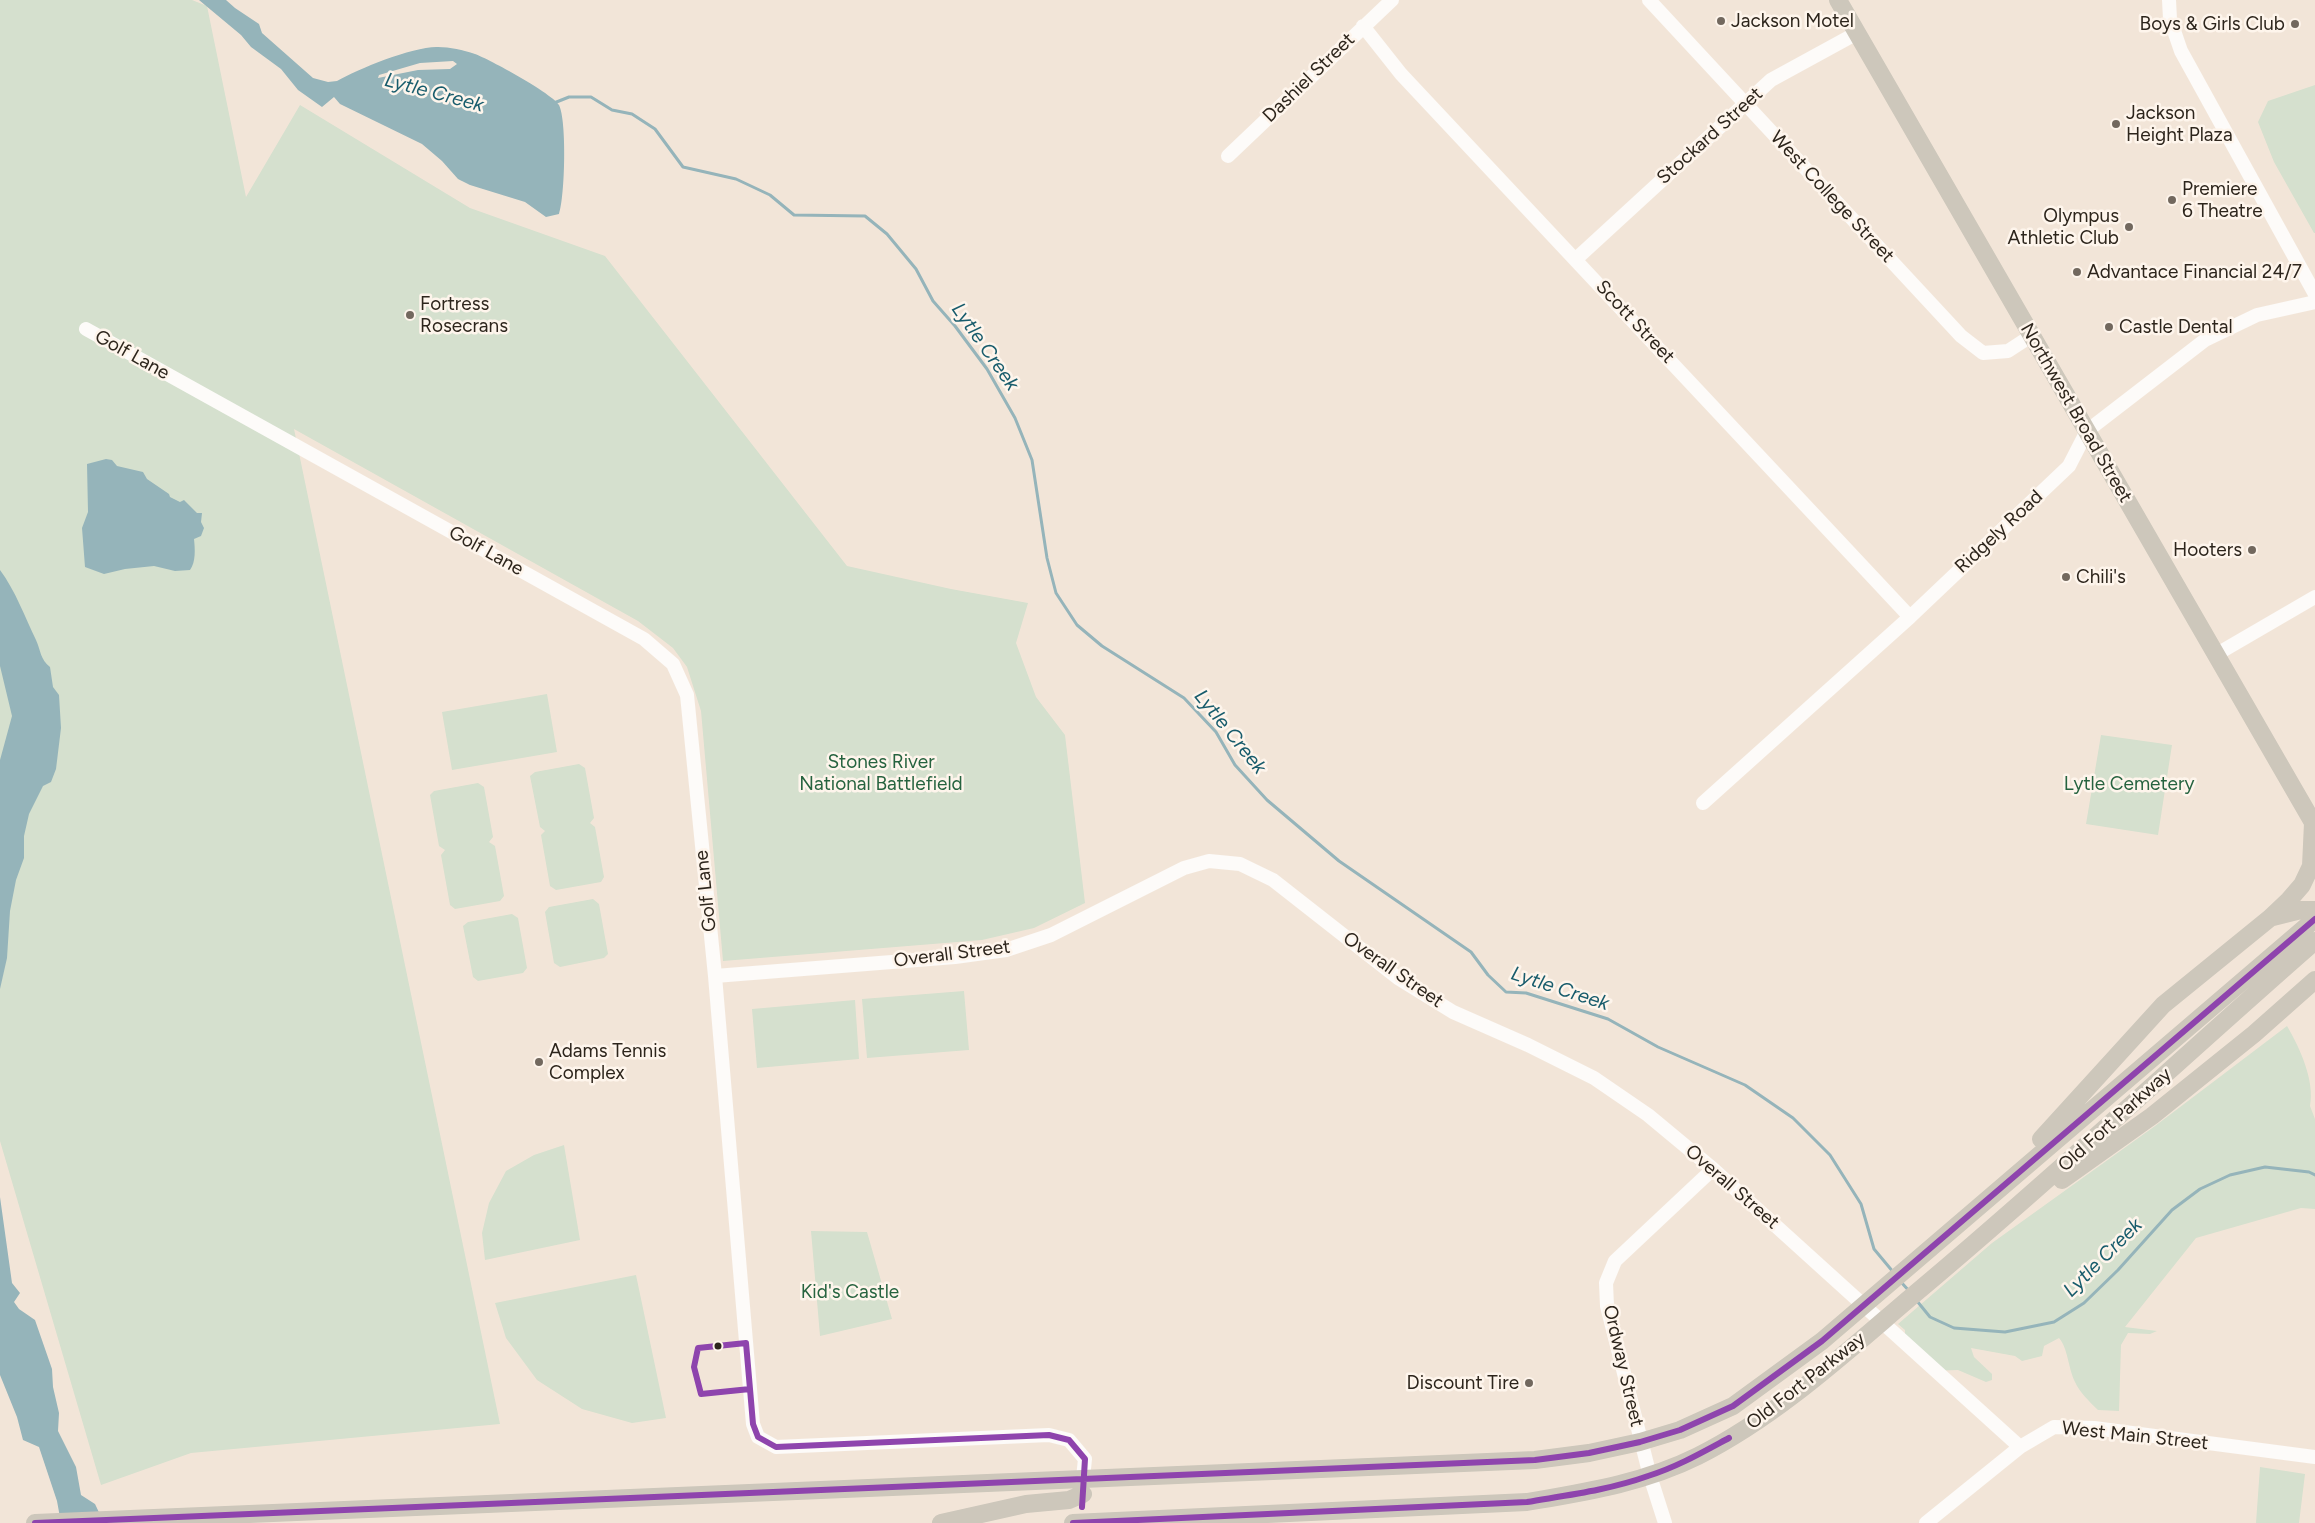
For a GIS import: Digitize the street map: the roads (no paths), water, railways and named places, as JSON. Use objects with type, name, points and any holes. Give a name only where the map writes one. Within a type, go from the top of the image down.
[{"type":"main road","name":"Northwest Broad Street","points":[[1838,0],[2314,824]]},
{"type":"main road","points":[[1971,1212],[2081,1097],[2163,1005],[2270,918],[2289,900],[2307,876],[2313,853],[2314,824]]},
{"type":"main road","points":[[2270,918],[2301,910],[2315,910]]},
{"type":"main road","name":"Old Fort Parkway","points":[[35,1523],[1083,1486],[1535,1460],[1589,1453],[1640,1442],[1680,1430],[1734,1406],[1822,1341],[2315,919]]},
{"type":"main road","name":"Old Fort Parkway","points":[[1073,1523],[1527,1502],[1600,1490],[1650,1476],[1697,1456],[1752,1425],[1831,1364],[1992,1230],[2315,941]]},
{"type":"main road","points":[[1992,1230],[2152,1116],[2254,1034],[2315,980]]},
{"type":"main road","points":[[1081,1523],[1083,1486]]},
{"type":"main road","points":[[941,1523],[1026,1504],[1069,1500],[1083,1486]]},
{"type":"street","name":"Dashiel Street","points":[[1228,156],[1392,0]]},
{"type":"street","name":"West College Street","points":[[1649,0],[1961,336],[1984,353],[2008,351],[2031,336]]},
{"type":"street","points":[[2170,0],[2170,19],[2181,51],[2315,294]]},
{"type":"street","name":"Scott Street","points":[[1363,26],[1401,74],[1910,617]]},
{"type":"street","name":"Stockard Street","points":[[1576,259],[1771,80],[1857,33]]},
{"type":"street","name":"Ridgely Road","points":[[1703,803],[1910,617],[2069,466],[2087,431],[2205,340],[2257,315],[2315,302]]},
{"type":"street","name":"Golf Lane","points":[[86,329],[644,639],[673,664],[687,695],[715,976],[753,1424],[758,1437],[776,1447],[1049,1435],[1069,1440],[1085,1459],[1083,1486]]},
{"type":"street","points":[[2217,654],[2315,597]]},
{"type":"street","name":"Overall Street","points":[[715,976],[955,957],[1006,950],[1051,934],[1184,868],[1209,861],[1240,864],[1273,880],[1398,978],[1430,998],[1453,1012],[1528,1045],[1594,1078],[1648,1116],[1713,1169],[2020,1447]]},
{"type":"street","name":"Ordway Street","points":[[1665,1523],[1640,1442],[1607,1306],[1606,1283],[1615,1261],[1713,1169]]},
{"type":"street","name":"West Main Street","points":[[1926,1523],[2020,1447],[2054,1427],[2094,1428],[2315,1457]]},
{"type":"water","points":[[199,0],[226,0],[259,24],[262,33],[313,78],[328,82],[337,81],[358,70],[401,54],[438,47],[466,51],[506,69],[545,93],[559,105],[562,114],[564,159],[563,192],[559,214],[546,217],[525,202],[470,185],[458,179],[442,161],[422,144],[340,104],[334,97],[322,107],[298,90],[281,69],[251,47],[241,35]],"holes":[[[453,61],[457,64],[450,69],[418,70],[378,78],[379,75],[420,63]]]},
{"type":"water","points":[[106,459],[112,460],[117,466],[143,472],[147,479],[169,494],[170,497],[180,502],[184,500],[197,513],[202,513],[201,522],[204,528],[201,536],[194,539],[194,559],[190,570],[175,571],[154,566],[125,569],[104,574],[85,567],[82,528],[88,512],[87,464]]},
{"type":"water","points":[[0,570],[20,604],[42,658],[50,667],[53,687],[59,695],[61,728],[56,769],[51,782],[43,786],[29,814],[24,836],[24,858],[16,880],[10,911],[7,958],[0,989],[0,760],[12,716],[0,666]]},
{"type":"water","points":[[0,1197],[12,1283],[20,1293],[14,1302],[19,1309],[35,1320],[52,1369],[53,1387],[59,1413],[58,1431],[76,1467],[81,1495],[95,1504],[104,1523],[61,1523],[57,1501],[39,1447],[23,1440],[17,1417],[0,1375]]},
{"type":"waterway","name":"Lytle Creek","points":[[554,103],[569,97],[591,97],[612,110],[632,114],[655,129],[683,167],[736,179],[770,195],[794,215],[865,216],[887,234],[916,269],[933,301],[955,326],[987,369],[1015,418],[1032,460],[1047,558],[1056,593],[1077,625],[1102,646],[1184,698],[1216,732],[1235,765],[1267,800],[1339,861],[1471,952],[1488,975],[1506,992],[1526,993],[1608,1019],[1658,1047],[1745,1085],[1793,1118],[1830,1155],[1861,1204],[1874,1249],[1894,1273]]},
{"type":"waterway","name":"Lytle Creek","points":[[1917,1301],[1930,1317],[1954,1328],[2005,1332],[2054,1322],[2084,1303],[2118,1270],[2172,1210],[2200,1189],[2230,1175],[2265,1167],[2309,1172],[2315,1175]]},
{"type":"waterway","name":"Lytle Creek","points":[[1901,1282],[1910,1292]]},
{"type":"place","name":"Jackson Motel","points":[[1721,21]]},
{"type":"place","name":"Boys & Girls Club","points":[[2295,24]]},
{"type":"place","name":"Jackson Height Plaza","points":[[2116,124]]},
{"type":"place","name":"Premiere 6 Theatre","points":[[2172,200]]},
{"type":"place","name":"Olympus Athletic Club","points":[[2129,227]]},
{"type":"place","name":"Advantace Financial 24/7","points":[[2077,272]]},
{"type":"place","name":"Fortress Rosecrans","points":[[410,315]]},
{"type":"place","name":"Castle Dental","points":[[2109,327]]},
{"type":"place","name":"Hooters","points":[[2252,550]]},
{"type":"place","name":"Chili's","points":[[2066,577]]},
{"type":"place","name":"Adams Tennis Complex","points":[[539,1062]]},
{"type":"place","name":"Discount Tire","points":[[1529,1383]]},
{"type":"park label","name":"Stones River National Battlefield","points":[[881,773]]},
{"type":"park label","name":"Lytle Cemetery","points":[[2129,784]]},
{"type":"park label","name":"Kid's Castle","points":[[850,1292]]}]
